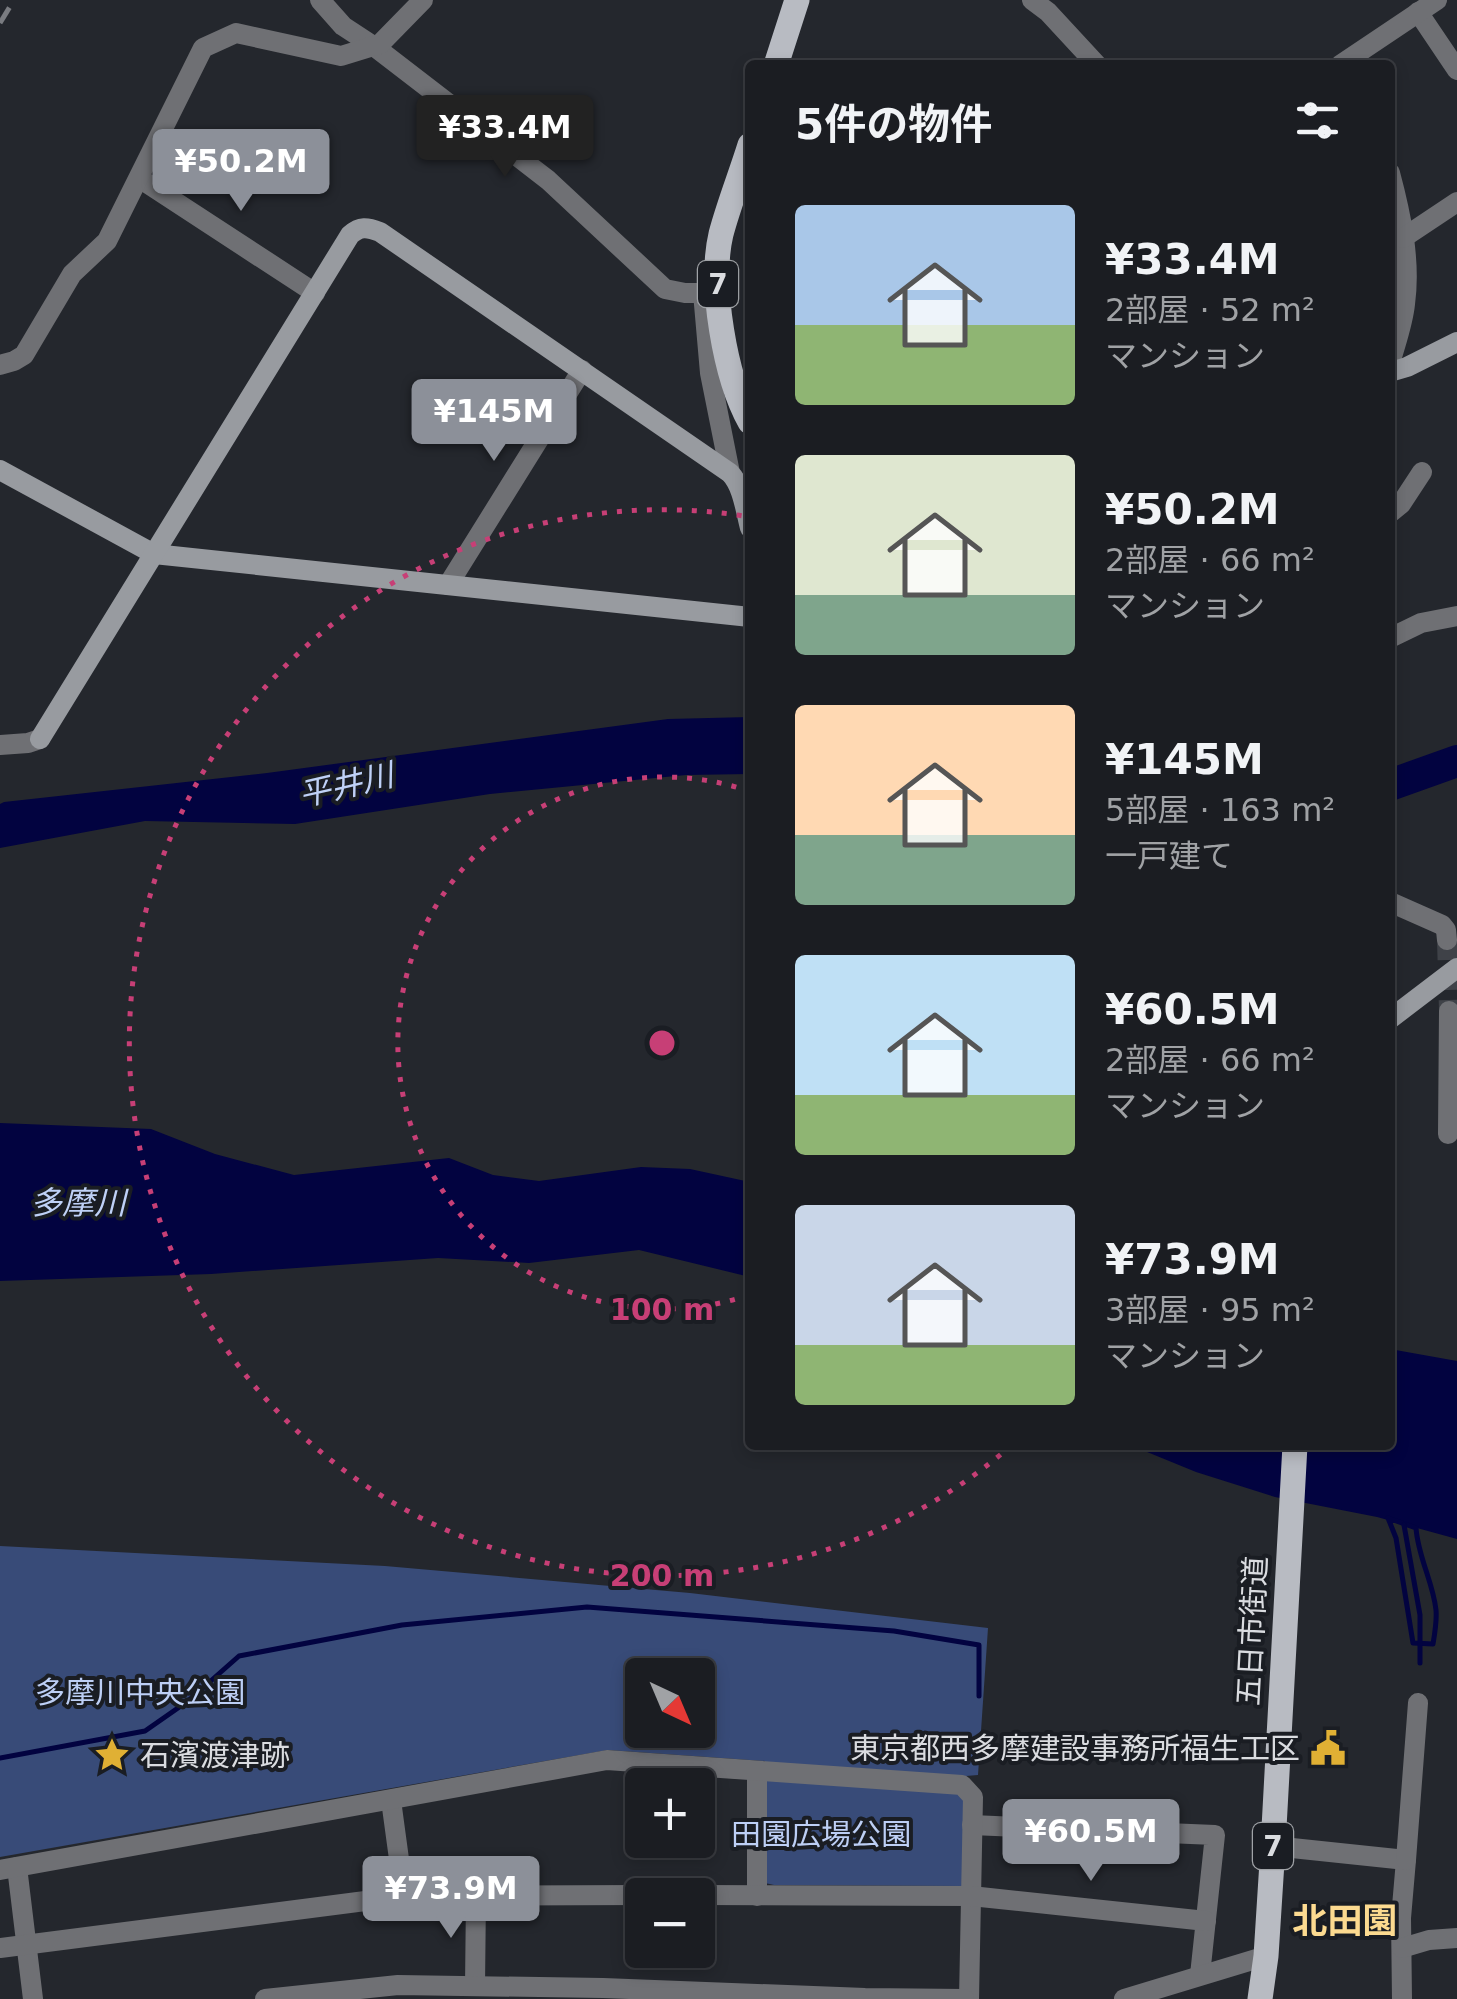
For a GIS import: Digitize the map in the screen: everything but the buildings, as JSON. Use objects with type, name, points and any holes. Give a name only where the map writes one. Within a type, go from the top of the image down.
[{"type":"main road","points":[[778,60],[797,0]]},
{"type":"main road","name":"7","points":[[745,160],[721,234],[710,293],[745,412]]},
{"type":"main road","name":"五日市街道","points":[[1260,1999],[1273,1846],[1295,1450]]},
{"type":"street","points":[[320,0],[343,26],[375,46],[548,180],[665,288],[710,293],[710,373],[730,473]]},
{"type":"street","points":[[0,366],[24,355],[72,274],[106,241],[203,48],[236,33],[340,56],[384,41],[424,0]]},
{"type":"street","points":[[1032,0],[1092,60]]},
{"type":"street","points":[[1351,60],[1436,0]]},
{"type":"street","points":[[1418,12],[1457,70]]},
{"type":"street","points":[[139,178],[315,293]]},
{"type":"street","points":[[1395,194],[1403,238],[1406,302],[1395,345]]},
{"type":"street","points":[[1403,238],[1457,202]]},
{"type":"street","points":[[0,745],[40,738],[357,228],[380,232],[730,473],[736,479],[745,509]]},
{"type":"street","points":[[1395,371],[1457,342]]},
{"type":"street","points":[[448,586],[582,370]]},
{"type":"street","points":[[1395,509],[1422,472]]},
{"type":"street","points":[[1,473],[154,554],[745,617]]},
{"type":"street","points":[[1395,636],[1421,623],[1457,616]]},
{"type":"street","points":[[1395,905],[1444,932]]},
{"type":"street","points":[[1395,1015],[1457,968]]},
{"type":"street","points":[[1448,1134],[1453,1091],[1449,1011]]},
{"type":"street","points":[[1402,1999],[1401,1918],[1418,1703]]},
{"type":"street","points":[[20,1999],[7,1869],[607,1760],[962,1785],[973,1797],[966,1999],[475,1986],[398,1986],[265,1999]]},
{"type":"street","points":[[757,1771],[757,1896]]},
{"type":"street","points":[[391,1800],[404,1896]]},
{"type":"street","points":[[972,1824],[1215,1835],[1200,1975]]},
{"type":"street","points":[[1273,1846],[1406,1860]]},
{"type":"street","points":[[13,1946],[404,1896],[625,1895]]},
{"type":"street","points":[[715,1895],[971,1896],[1206,1922]]},
{"type":"street","points":[[475,1986],[476,1896]]},
{"type":"street","points":[[1402,1948],[1429,1940],[1457,1938]]},
{"type":"street","points":[[13,1946],[33,1999]]},
{"type":"street","points":[[1124,1999],[1266,1956]]},
{"type":"green space","name":"多摩川中央公園","points":[[0,1546],[385,1566],[690,1593],[988,1628],[978,1775],[966,1776],[962,1886],[765,1883],[765,1761],[608,1750],[0,1857]]},
{"type":"water","points":[[745,717],[745,774],[686,775],[490,794],[295,824],[145,821],[0,848],[0,804],[4,802],[267,773],[668,719]]},
{"type":"water","name":"多摩川","points":[[0,1123],[151,1129],[215,1154],[294,1175],[449,1158],[493,1175],[539,1181],[641,1167],[690,1169],[745,1181],[745,1276],[639,1250],[529,1263],[438,1258],[211,1274],[0,1281]]},
{"type":"water","points":[[1395,1350],[1457,1361],[1457,1539],[1377,1517],[1275,1497],[1142,1450],[1395,1450]]},
{"type":"waterway","name":"平井川","points":[[1395,783],[1457,761]]},
{"type":"waterway","points":[[1388,1518],[1416,1528],[1436,1610],[1433,1644],[1413,1643],[1396,1538],[1388,1518]]},
{"type":"waterway","points":[[1404,1525],[1420,1615],[1420,1663]]},
{"type":"waterway","points":[[0,1758],[145,1731],[188,1701],[239,1656],[402,1625],[587,1607],[894,1631],[979,1645],[979,1696]]},
{"type":"tunnel","points":[[1447,940],[1449,1011]]},
{"type":"railway","points":[[0,23],[14,0]]},
{"type":"place","name":"東京都西多摩建設事務所福生工区","points":[[1328,1748]]},
{"type":"place","name":"石濱渡津跡","points":[[112,1755]]},
{"type":"district","name":"北田園","points":[[1345,1921]]},
{"type":"park label","name":"田園広場公園","points":[[821,1834]]}]
